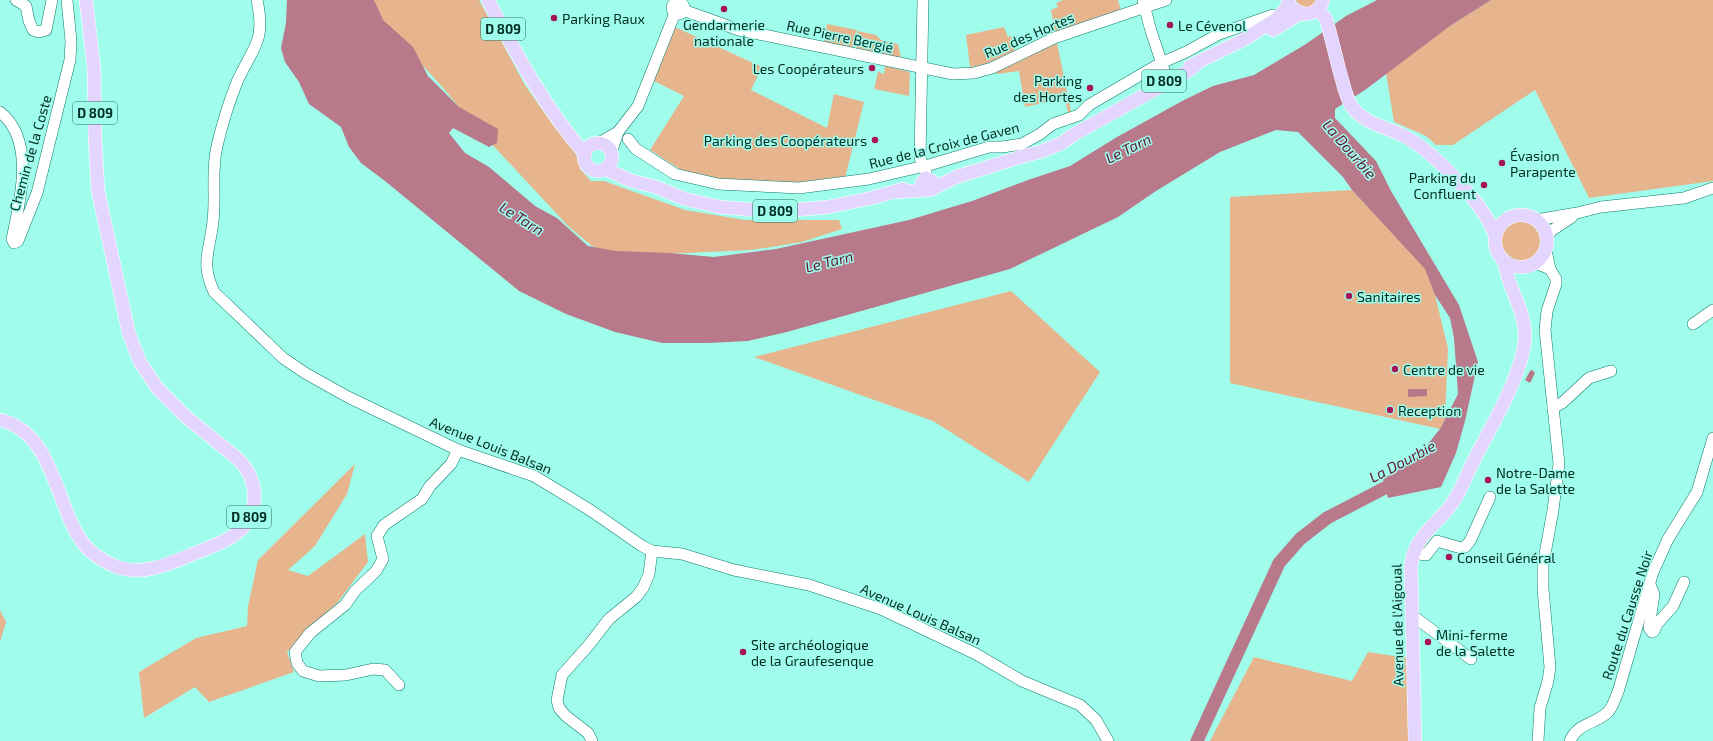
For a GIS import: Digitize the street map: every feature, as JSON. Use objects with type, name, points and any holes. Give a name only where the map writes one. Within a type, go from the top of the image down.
[{"type":"main road","name":"D 809","points":[[0,420],[13,424],[37,445],[49,466],[82,542],[90,551],[117,567],[145,570],[167,564],[225,541],[236,534],[245,525],[251,515],[254,505],[254,485],[246,467],[170,402],[158,389],[140,362],[133,348],[124,318],[105,225],[96,170],[94,69],[86,0]]},
{"type":"main road","name":"D 809","points":[[488,0],[518,57],[549,105],[580,137],[592,147]]},
{"type":"main road","name":"D 809","points":[[605,169],[632,181],[656,187],[685,198],[720,207],[768,211],[828,207],[895,192],[927,183],[956,178],[1056,146],[1188,71],[1197,64],[1243,40],[1280,15],[1285,10],[1289,1]]},
{"type":"main road","points":[[1289,1],[1292,8],[1301,13],[1310,14],[1323,9],[1346,94],[1353,108],[1368,120],[1402,134],[1419,144],[1438,161],[1478,205],[1490,223],[1495,236],[1495,245],[1498,253],[1504,260],[1514,266],[1521,267],[1535,263],[1541,257],[1546,244],[1544,228],[1528,215],[1521,214],[1508,218],[1502,222],[1495,236]]},
{"type":"main road","name":"D 809","points":[[1243,40],[1271,31],[1301,13]]},
{"type":"main road","name":"D 809","points":[[1132,102],[1186,67],[1197,64]]},
{"type":"main road","name":"D 809","points":[[1027,155],[1043,139],[1073,135]]},
{"type":"main road","points":[[606,146],[611,155],[610,164],[605,169],[596,171],[592,170],[586,163],[592,147],[606,146]]},
{"type":"main road","name":"D 809","points":[[611,155],[620,166],[656,187]]},
{"type":"main road","points":[[1478,205],[1493,214],[1508,218]]},
{"type":"main road","name":"Avenue de l'Aigoual","points":[[1415,741],[1411,567],[1413,553],[1420,540],[1457,498],[1520,366],[1524,351],[1524,319],[1518,300],[1510,284],[1504,260]]},
{"type":"main road","name":"Avenue de l'Aigoual","points":[[1518,300],[1516,276],[1521,267]]},
{"type":"street","points":[[16,0],[26,6],[29,21],[33,30],[39,32],[46,30],[52,0]]},
{"type":"street","name":"Chemin de la Coste","points":[[0,112],[12,126],[21,153],[23,178],[12,240],[14,243],[18,241],[37,193],[70,60],[67,0]]},
{"type":"street","name":"Avenue Louis Balsan","points":[[257,0],[261,19],[260,34],[253,53],[237,82],[216,147],[213,182],[214,209],[206,267],[208,279],[214,292],[283,358],[305,373],[348,396],[458,450],[534,476],[590,510],[642,546],[652,551],[682,554],[734,570],[809,585],[881,609],[976,654],[1022,681],[1080,705],[1096,720],[1108,741]]},
{"type":"street","points":[[923,0],[920,158],[927,183]]},
{"type":"street","name":"Rue des Hortes","points":[[922,68],[953,74],[974,73],[1054,38],[1144,3],[1166,0]]},
{"type":"street","points":[[1144,3],[1167,79]]},
{"type":"street","points":[[611,155],[618,132],[638,106],[676,5]]},
{"type":"street","name":"Rue Pierre Bergié","points":[[676,5],[739,30],[922,68]]},
{"type":"street","name":"Rue de la Croix de Gaven","points":[[628,139],[636,149],[675,174],[718,184],[799,188],[857,182],[923,166],[989,147],[1002,148],[1043,139],[1052,124],[1079,115],[1089,105],[1161,63],[1186,52],[1219,34],[1273,15]]},
{"type":"street","points":[[592,147],[618,132]]},
{"type":"street","points":[[1536,220],[1601,207],[1684,198],[1713,188]]},
{"type":"street","points":[[1538,741],[1540,708],[1548,681],[1550,667],[1543,578],[1559,464],[1545,330],[1547,311],[1556,284],[1556,279],[1550,269],[1546,244],[1551,231],[1577,213]]},
{"type":"street","points":[[1535,263],[1550,269]]},
{"type":"street","points":[[1693,324],[1713,310]]},
{"type":"street","points":[[1553,408],[1562,403],[1589,378],[1611,371]]},
{"type":"street","name":"Route du Causse Noir","points":[[1570,741],[1575,732],[1582,726],[1608,712],[1612,705],[1620,684],[1655,566],[1668,539],[1697,492],[1713,438]]},
{"type":"street","points":[[399,685],[385,670],[373,668],[346,675],[319,676],[303,671],[297,663],[295,652],[310,633],[345,605],[355,591],[376,571],[383,559],[377,536],[384,525],[422,499],[430,486],[451,464],[458,450]]},
{"type":"street","points":[[1413,553],[1426,556],[1437,540],[1465,548],[1470,541],[1490,496]]},
{"type":"street","points":[[592,741],[588,733],[566,716],[560,708],[557,700],[562,675],[588,646],[609,619],[643,588],[649,574],[652,551]]},
{"type":"street","points":[[1649,584],[1654,594],[1649,628],[1652,632],[1673,606],[1684,582]]},
{"type":"street","points":[[1413,616],[1471,659]]},
{"type":"shaded area","points":[[369,0],[479,0],[525,85],[553,125],[576,154],[580,169],[591,181],[604,181],[685,210],[745,220],[839,220],[842,229],[802,242],[752,250],[623,256],[592,246],[568,226],[474,125],[444,89],[376,14]]},
{"type":"shaded area","points":[[1063,0],[1118,0],[1121,10],[1055,32],[1051,10],[1058,7],[1056,3]]},
{"type":"shaded area","points":[[1296,0],[1318,0],[1309,7],[1303,8]]},
{"type":"shaded area","points":[[1491,0],[1713,0],[1713,181],[1589,198],[1535,90],[1453,145],[1436,145],[1426,136],[1394,122],[1386,73],[1450,26]]},
{"type":"shaded area","points":[[827,24],[857,30],[854,47],[824,43]]},
{"type":"shaded area","points":[[675,27],[762,67],[751,90],[827,128],[834,94],[864,102],[845,178],[800,183],[721,179],[681,170],[650,150],[684,96],[654,81]]},
{"type":"shaded area","points":[[1004,27],[1008,37],[1011,36],[1015,51],[983,65],[970,67],[966,35]]},
{"type":"shaded area","points":[[858,31],[876,35],[881,40],[898,44],[901,58],[856,48]]},
{"type":"shaded area","points":[[1057,43],[1071,111],[1068,113],[1065,98],[1025,107],[1019,71],[997,74],[996,72]]},
{"type":"shaded area","points":[[885,66],[910,72],[909,96],[874,89],[878,72],[884,74]]},
{"type":"shaded area","points":[[1352,190],[1426,269],[1435,295],[1448,348],[1445,419],[1440,429],[1230,383],[1230,197]]},
{"type":"shaded area","points":[[1525,221],[1532,224],[1538,230],[1541,241],[1540,249],[1532,258],[1525,261],[1517,261],[1510,258],[1502,249],[1501,237],[1504,230],[1513,222]]},
{"type":"shaded area","points":[[1011,291],[1100,372],[1029,482],[933,421],[754,357]]},
{"type":"shaded area","points":[[355,464],[347,494],[315,546],[288,570],[308,576],[365,534],[368,562],[338,602],[287,652],[294,672],[209,702],[195,687],[144,718],[139,672],[196,638],[247,626],[248,606],[258,560]]},
{"type":"shaded area","points":[[0,610],[6,622],[0,642]]},
{"type":"shaded area","points":[[1368,652],[1408,658],[1408,741],[1210,741],[1254,657],[1352,681]]},
{"type":"water","name":"Le Tarn","points":[[287,0],[374,0],[383,20],[413,47],[428,76],[459,107],[498,129],[497,143],[489,147],[453,128],[449,133],[465,153],[489,167],[535,206],[557,218],[588,246],[616,251],[669,253],[714,257],[776,249],[909,220],[972,201],[1070,166],[1117,137],[1184,100],[1213,86],[1254,75],[1306,44],[1346,16],[1377,0],[1491,0],[1450,26],[1365,90],[1335,109],[1335,118],[1376,161],[1391,191],[1459,305],[1478,362],[1465,421],[1456,453],[1441,487],[1388,498],[1383,479],[1415,460],[1440,429],[1458,394],[1454,338],[1450,318],[1435,295],[1425,269],[1352,190],[1343,177],[1298,132],[1276,130],[1220,152],[1156,191],[1118,217],[1010,269],[787,332],[748,341],[662,343],[615,332],[566,314],[519,291],[361,163],[349,147],[341,127],[309,104],[299,82],[285,62],[281,48],[286,23]]},
{"type":"water","points":[[1532,370],[1535,373],[1530,383],[1525,380]]},
{"type":"water","points":[[1408,389],[1427,389],[1427,396],[1408,397]]},
{"type":"waterway","name":"La Dourbie","points":[[1197,741],[1279,563],[1300,539],[1327,518],[1400,480]]},
{"type":"place","name":"Gendarmerie nationale","points":[[724,9]]},
{"type":"place","name":"Parking Raux","points":[[554,18]]},
{"type":"place","name":"Le Cévenol","points":[[1170,25]]},
{"type":"place","name":"Les Coopérateurs","points":[[872,68]]},
{"type":"place","name":"Parking des Hortes","points":[[1090,88]]},
{"type":"place","name":"Parking des Coopérateurs","points":[[875,140]]},
{"type":"place","name":"Évasion Parapente","points":[[1502,163]]},
{"type":"place","name":"Parking du Confluent","points":[[1484,185]]},
{"type":"place","name":"Sanitaires","points":[[1349,296]]},
{"type":"place","name":"Centre de vie","points":[[1395,369]]},
{"type":"place","name":"Reception","points":[[1390,410]]},
{"type":"place","name":"Notre-Dame de la Salette","points":[[1488,480]]},
{"type":"place","name":"Conseil Général","points":[[1449,557]]},
{"type":"place","name":"Mini-ferme de la Salette","points":[[1428,642]]},
{"type":"place","name":"Site archéologique de la Graufesenque","points":[[743,652]]}]
